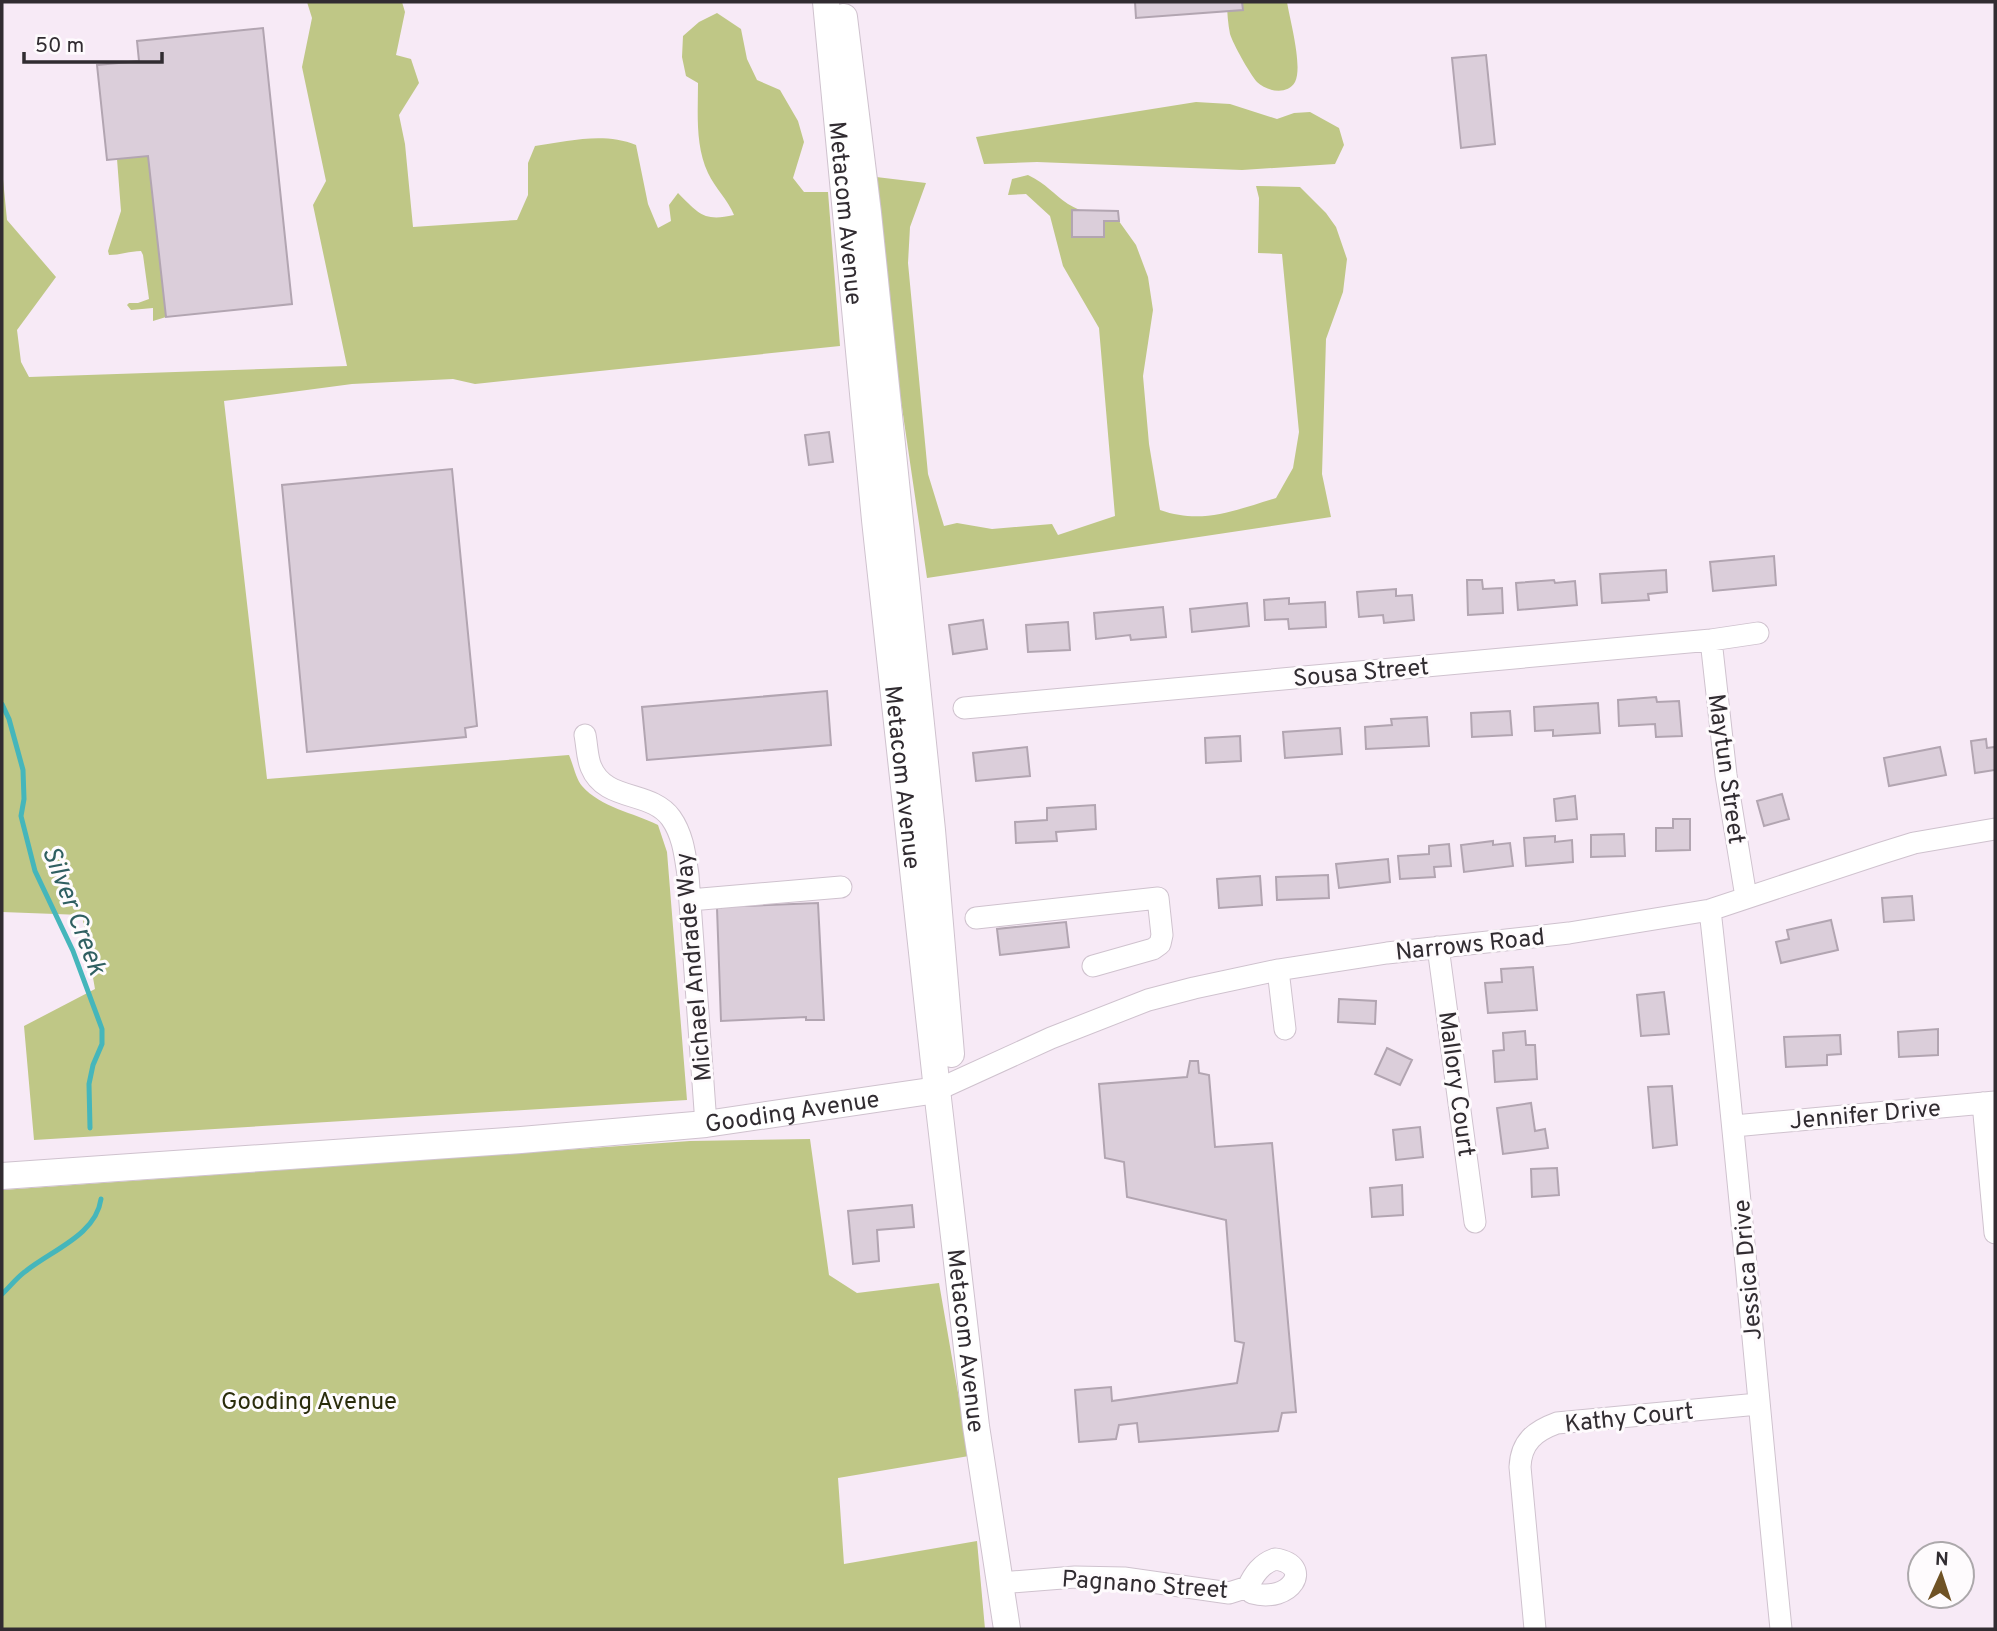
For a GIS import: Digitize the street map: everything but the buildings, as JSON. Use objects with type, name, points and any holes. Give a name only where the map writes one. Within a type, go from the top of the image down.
[{"type":"main road","name":"Metacom Avenue","points":[[826,2],[932,830],[945,1087],[994,1551],[1007,1629]]},
{"type":"main road","name":"Metacom Avenue","points":[[842,2],[868,213],[869,352]]},
{"type":"main road","name":"Gooding Avenue","points":[[2,1176],[706,1125],[945,1087]]},
{"type":"street","name":"Sousa Street","points":[[964,708],[1711,640],[1758,633]]},
{"type":"street","name":"Maytun Street","points":[[1711,640],[1726,775],[1746,897]]},
{"type":"street","name":"Michael Andrade Way","points":[[585,735],[590,766],[598,779],[608,788],[663,810],[670,817],[683,845],[690,900],[706,1125]]},
{"type":"street","name":"Narrows Road","points":[[945,1087],[1051,1038],[1148,1000],[1194,988],[1278,970],[1387,953],[1569,933],[1710,910],[1903,846],[1995,829]]},
{"type":"street","points":[[690,900],[841,887]]},
{"type":"street","points":[[976,918],[1158,898],[1162,935],[1160,944],[1153,949],[1093,967]]},
{"type":"street","name":"Jessica Drive","points":[[1710,910],[1734,1126],[1781,1629]]},
{"type":"street","name":"Mallory Court","points":[[1438,947],[1475,1222]]},
{"type":"street","points":[[1278,970],[1285,1029]]},
{"type":"street","points":[[1989,1103],[1995,1233]]},
{"type":"street","name":"Jennifer Drive","points":[[1734,1126],[1989,1103]]},
{"type":"street","name":"Kathy Court","points":[[1535,1629],[1520,1467],[1520,1456],[1530,1436],[1557,1423],[1758,1404]]},
{"type":"street","name":"Pagnano Street","points":[[1000,1583],[1052,1577],[1088,1577],[1140,1580],[1229,1593],[1248,1587]]},
{"type":"green space","points":[[307,2],[402,2],[405,12],[396,55],[411,59],[419,83],[399,115],[405,144],[413,227],[517,220],[528,195],[528,163],[535,146],[599,138],[636,145],[648,204],[658,228],[671,221],[669,205],[678,193],[703,215],[734,215],[704,162],[698,128],[698,83],[686,76],[682,57],[683,36],[699,22],[717,13],[741,29],[747,59],[757,80],[780,90],[798,121],[804,142],[793,178],[804,192],[828,192],[840,346],[475,384],[453,379],[352,384],[224,401],[267,779],[569,755],[580,783],[589,793],[658,825],[667,852],[687,1100],[34,1140],[24,1026],[95,989],[82,915],[2,912],[2,169],[7,220],[56,277],[17,330],[21,362],[29,377],[347,366],[313,205],[326,181],[302,67],[312,18]]},
{"type":"green space","points":[[1227,2],[1287,2],[1298,66],[1295,82],[1287,89],[1271,90],[1254,78],[1230,34]]},
{"type":"green space","points":[[1196,102],[1230,104],[1277,119],[1294,113],[1310,112],[1339,128],[1344,145],[1335,164],[1242,170],[1037,162],[984,164],[976,137]]},
{"type":"green space","points":[[148,156],[166,317],[153,321],[153,308],[131,310],[127,305],[149,299],[141,251],[109,255],[108,251],[121,211],[117,159]]},
{"type":"green space","points":[[1028,175],[1073,207],[1091,214],[1116,217],[1136,245],[1148,277],[1153,310],[1143,376],[1149,444],[1160,510],[1190,516],[1219,514],[1276,498],[1293,468],[1299,432],[1282,254],[1258,253],[1259,198],[1256,186],[1300,187],[1326,213],[1336,227],[1347,259],[1343,292],[1326,339],[1322,474],[1331,517],[927,578],[868,176],[926,183],[910,227],[908,263],[928,474],[944,526],[957,523],[992,529],[1052,524],[1058,535],[1115,516],[1099,328],[1063,266],[1050,216],[1026,194],[1008,195],[1012,179]]},
{"type":"green space","points":[[810,1139],[829,1275],[857,1293],[939,1283],[969,1456],[838,1478],[844,1564],[977,1541],[985,1629],[2,1629],[2,1190],[690,1141]]},
{"type":"waterway","name":"Silver Creek","points":[[2,704],[9,719],[23,770],[24,799],[21,816],[35,871],[73,951],[102,1029],[102,1044],[89,1084],[90,1128]]},
{"type":"waterway","name":"Silver Creek","points":[[2,1294],[23,1273],[82,1232],[97,1212],[101,1199]]}]
